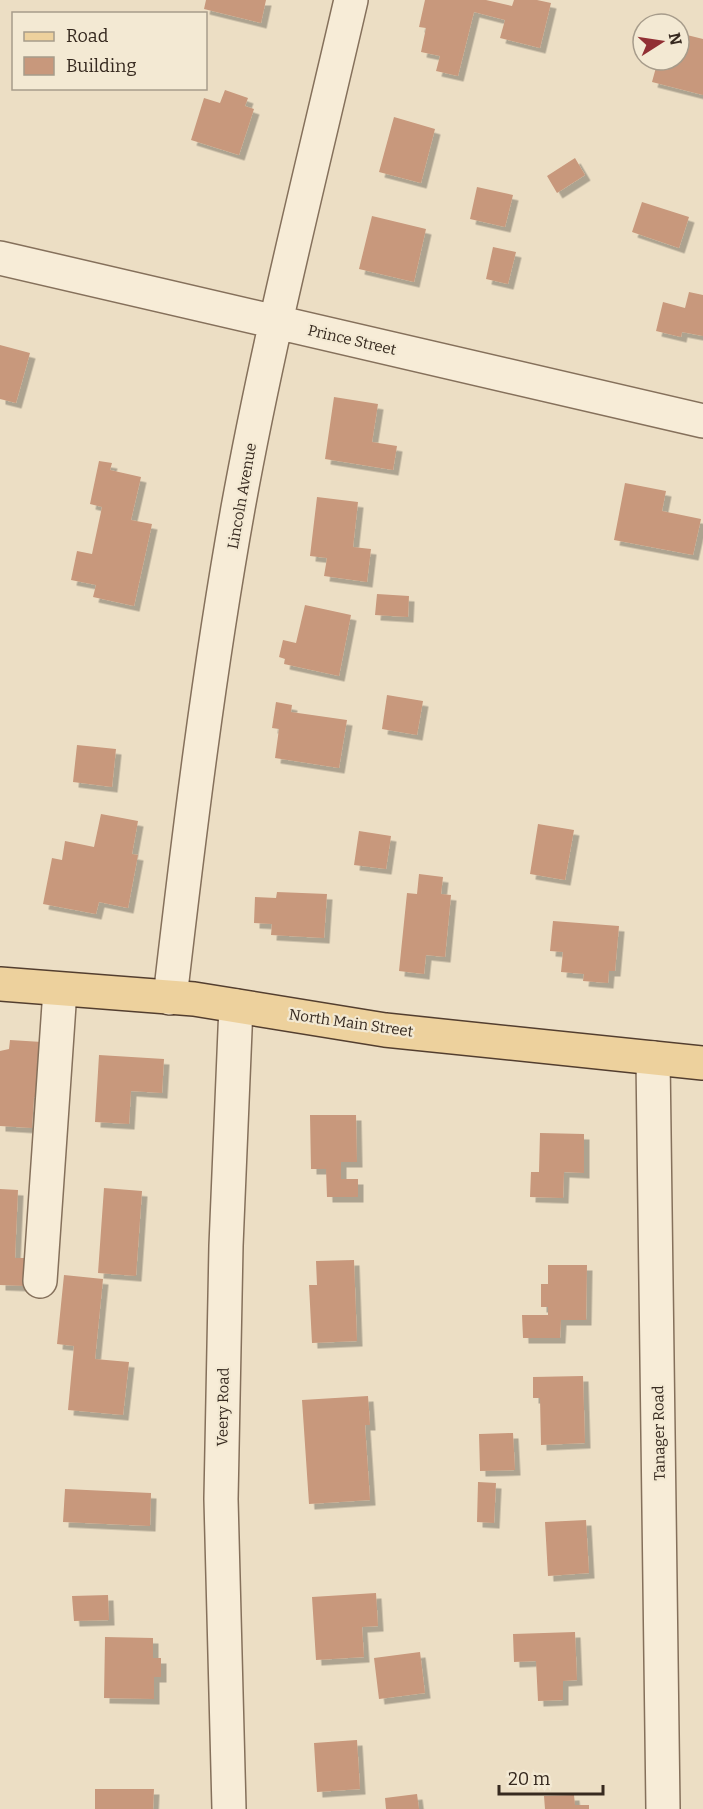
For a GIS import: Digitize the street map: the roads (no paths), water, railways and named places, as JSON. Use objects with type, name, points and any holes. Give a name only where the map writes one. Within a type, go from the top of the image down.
[{"type":"main road","name":"North Main Street","points":[[0,984],[170,998],[236,1006],[385,1030],[703,1064]]},
{"type":"street","name":"Lincoln Avenue","points":[[170,998],[189,834],[238,508],[277,323],[351,0]]},
{"type":"street","name":"Prince Street","points":[[0,258],[703,422]]},
{"type":"street","points":[[40,1281],[60,990]]},
{"type":"street","name":"Veery Road","points":[[229,1809],[221,1499],[226,1246],[236,1006]]},
{"type":"street","name":"Tanager Road","points":[[652,1058],[663,1809]]}]
